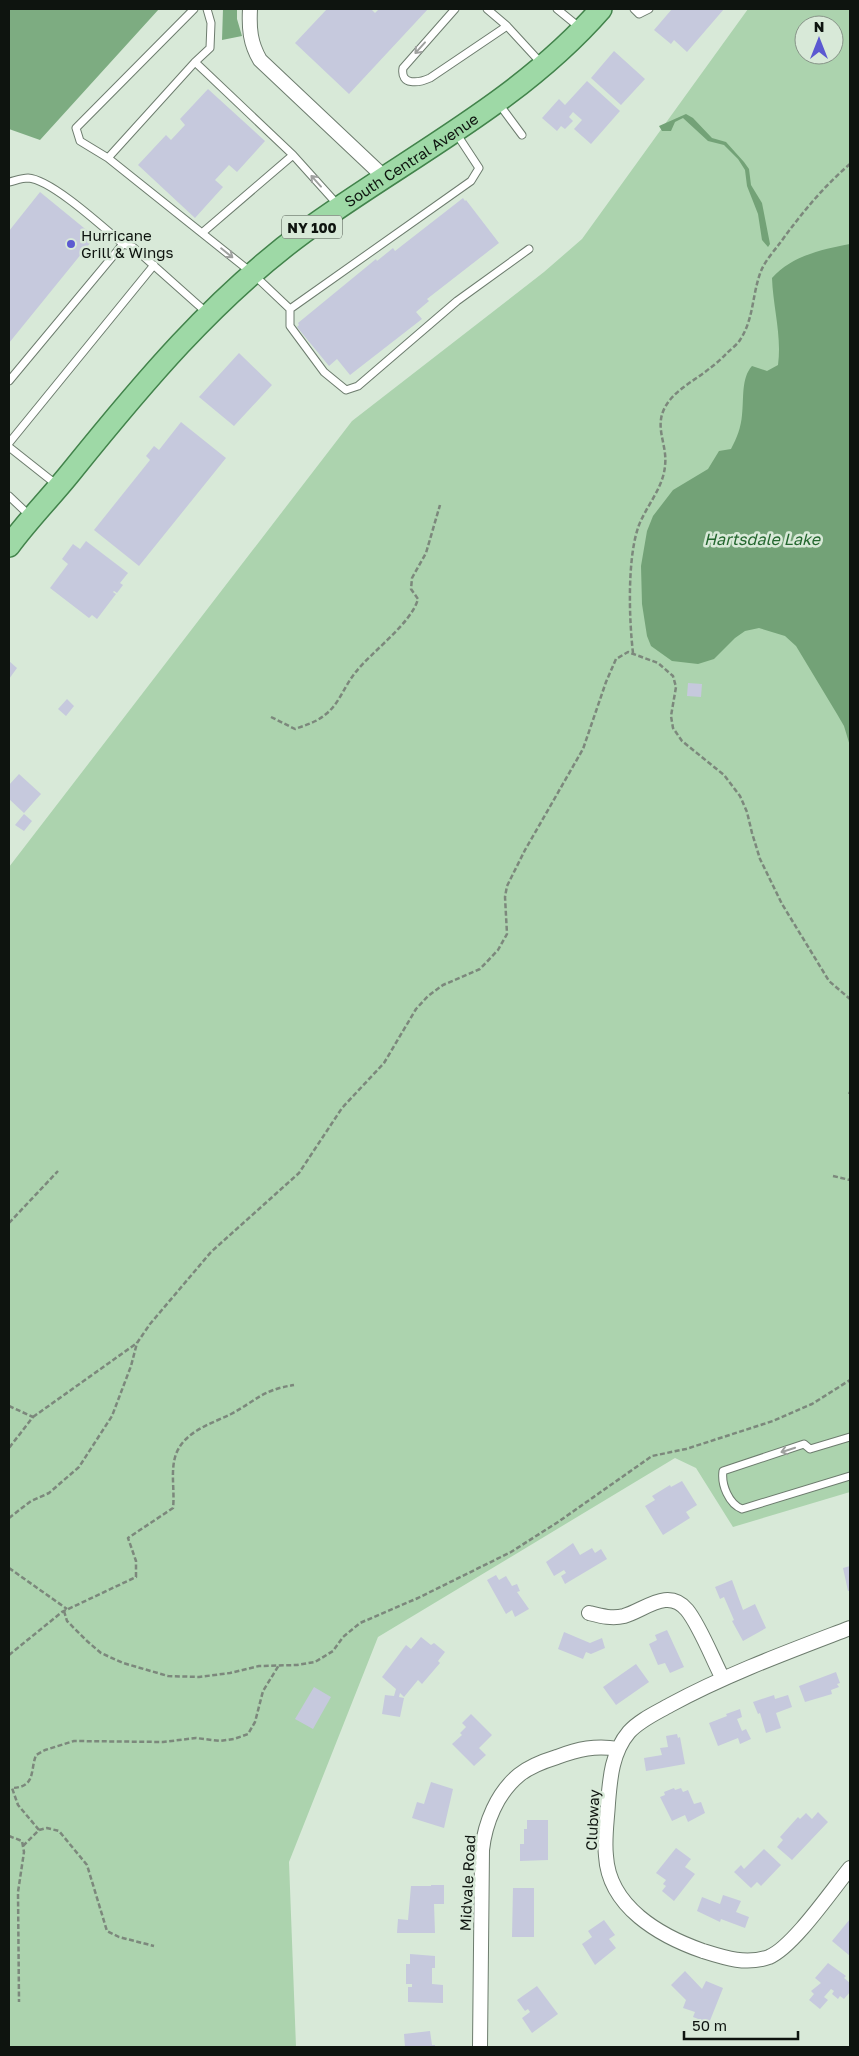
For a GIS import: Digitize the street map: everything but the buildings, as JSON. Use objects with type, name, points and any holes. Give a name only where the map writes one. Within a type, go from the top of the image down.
[{"type":"main road","name":"South Central Avenue","points":[[59,486],[149,377],[208,314],[252,274],[304,232],[339,207],[497,101],[543,65],[601,9]]},
{"type":"main road","name":"NY 100","points":[[9,546],[31,517],[59,486]]},
{"type":"street","points":[[250,9],[249,31],[252,47],[260,60],[384,177]]},
{"type":"street","points":[[589,1614],[606,1617],[624,1616],[660,1600],[674,1601],[681,1604],[691,1616],[723,1679]]},
{"type":"street","name":"Clubway","points":[[850,1628],[723,1679],[683,1698],[641,1722],[630,1731],[618,1749],[612,1768],[606,1843],[608,1870],[628,1905],[650,1926],[663,1934],[700,1950],[732,1960],[745,1961],[769,1956],[790,1942],[850,1868]]},
{"type":"street","name":"Midvale Road","points":[[480,2047],[482,1850],[485,1829],[490,1815],[510,1784],[530,1768],[584,1748],[596,1746],[618,1749]]},
{"type":"lane","points":[[194,9],[76,128],[80,141],[108,158],[202,233],[252,274],[290,309],[290,326],[324,372],[346,390],[358,386],[457,301],[529,249]]},
{"type":"lane","points":[[108,158],[210,48],[212,38],[211,23],[207,9]]},
{"type":"lane","points":[[487,9],[507,26],[543,65]]},
{"type":"lane","points":[[557,9],[581,29]]},
{"type":"lane","points":[[634,9],[639,14],[649,9]]},
{"type":"lane","points":[[454,10],[402,68],[404,78],[410,82],[420,82],[430,78],[507,26]]},
{"type":"lane","points":[[195,62],[293,155],[339,207]]},
{"type":"lane","points":[[497,101],[522,135]]},
{"type":"lane","points":[[290,309],[471,181],[479,168],[454,131]]},
{"type":"lane","points":[[202,233],[293,155]]},
{"type":"lane","points":[[9,182],[28,178],[42,182],[76,204],[122,244],[133,247],[208,314]]},
{"type":"lane","points":[[9,381],[122,244]]},
{"type":"lane","points":[[9,443],[154,265]]},
{"type":"lane","points":[[9,447],[59,486]]},
{"type":"lane","points":[[9,496],[31,517]]},
{"type":"lane","points":[[850,1437],[810,1449],[804,1444],[722,1471],[722,1481],[734,1506],[742,1509],[850,1476]]},
{"type":"path","points":[[633,653],[630,630],[632,572],[639,526],[659,488],[665,467],[665,445],[659,431],[660,420],[669,402],[689,382],[710,368],[740,341],[749,324],[761,270],[791,227],[834,178],[850,164]]},
{"type":"path","points":[[271,717],[295,729],[313,723],[327,714],[357,670],[381,647],[415,609],[418,599],[411,589],[412,578],[426,553],[440,506]]},
{"type":"path","points":[[9,1448],[33,1417],[137,1343],[156,1317],[211,1252],[299,1173],[342,1108],[384,1063],[416,1009],[428,996],[443,985],[480,969],[498,950],[507,934],[505,897],[507,886],[525,850],[584,749],[606,682],[616,659],[628,652],[658,663],[673,676],[676,687],[672,716],[673,728],[682,741],[724,775],[740,796],[747,812],[760,859],[782,904],[830,982],[850,998]]},
{"type":"path","points":[[9,1223],[58,1171]]},
{"type":"path","points":[[833,1176],[850,1180]]},
{"type":"path","points":[[9,1518],[31,1501],[50,1493],[62,1483],[87,1455],[112,1416],[131,1366],[137,1343]]},
{"type":"path","points":[[9,1568],[66,1610],[67,1620],[101,1653],[148,1672],[168,1676],[199,1677],[230,1673],[259,1666],[315,1662],[333,1651],[343,1637],[360,1623],[418,1598],[511,1552],[558,1522],[652,1456],[686,1449],[773,1421],[812,1404],[850,1380]]},
{"type":"path","points":[[9,1655],[66,1610],[136,1577],[136,1561],[128,1538],[173,1508],[173,1474],[176,1455],[183,1441],[198,1430],[232,1414],[267,1391],[294,1385]]},
{"type":"path","points":[[9,1406],[33,1417]]},
{"type":"path","points":[[39,1830],[18,1805],[12,1788],[25,1785],[31,1779],[36,1755],[45,1750],[74,1741],[164,1742],[196,1738],[220,1741],[234,1740],[248,1734],[255,1722],[263,1691],[279,1665]]},
{"type":"path","points":[[23,1846],[39,1830],[47,1828],[59,1831],[87,1865],[107,1931],[119,1938],[154,1946]]},
{"type":"path","points":[[9,1836],[22,1841],[23,1846],[18,1892],[19,2002]]},
{"type":"shaded area","points":[[9,9],[159,9],[40,140],[9,129]]},
{"type":"shaded area","points":[[223,9],[237,9],[237,19],[242,36],[222,40]]},
{"type":"shaded area","points":[[748,9],[850,9],[850,1492],[733,1527],[696,1468],[675,1458],[378,1637],[289,1862],[296,2047],[9,2047],[9,867],[352,421],[544,272],[582,239]]},
{"type":"water","points":[[686,114],[693,118],[712,138],[726,142],[749,169],[751,185],[762,203],[770,244],[768,247],[762,240],[758,214],[747,186],[745,170],[738,159],[724,145],[708,141],[683,118],[675,122],[671,131],[662,131],[659,126]]},
{"type":"water","name":"Hartsdale Lake","points":[[850,244],[850,746],[844,726],[837,714],[796,646],[785,636],[759,628],[745,631],[735,638],[714,659],[698,664],[672,661],[651,646],[647,636],[642,604],[641,566],[647,531],[653,516],[673,490],[708,469],[719,451],[731,449],[741,424],[744,389],[748,371],[752,366],[767,371],[778,365],[779,343],[772,278],[788,264],[798,259],[818,251]]},
{"type":"place","name":"Hurricane Grill & Wings","points":[[71,244]]}]
